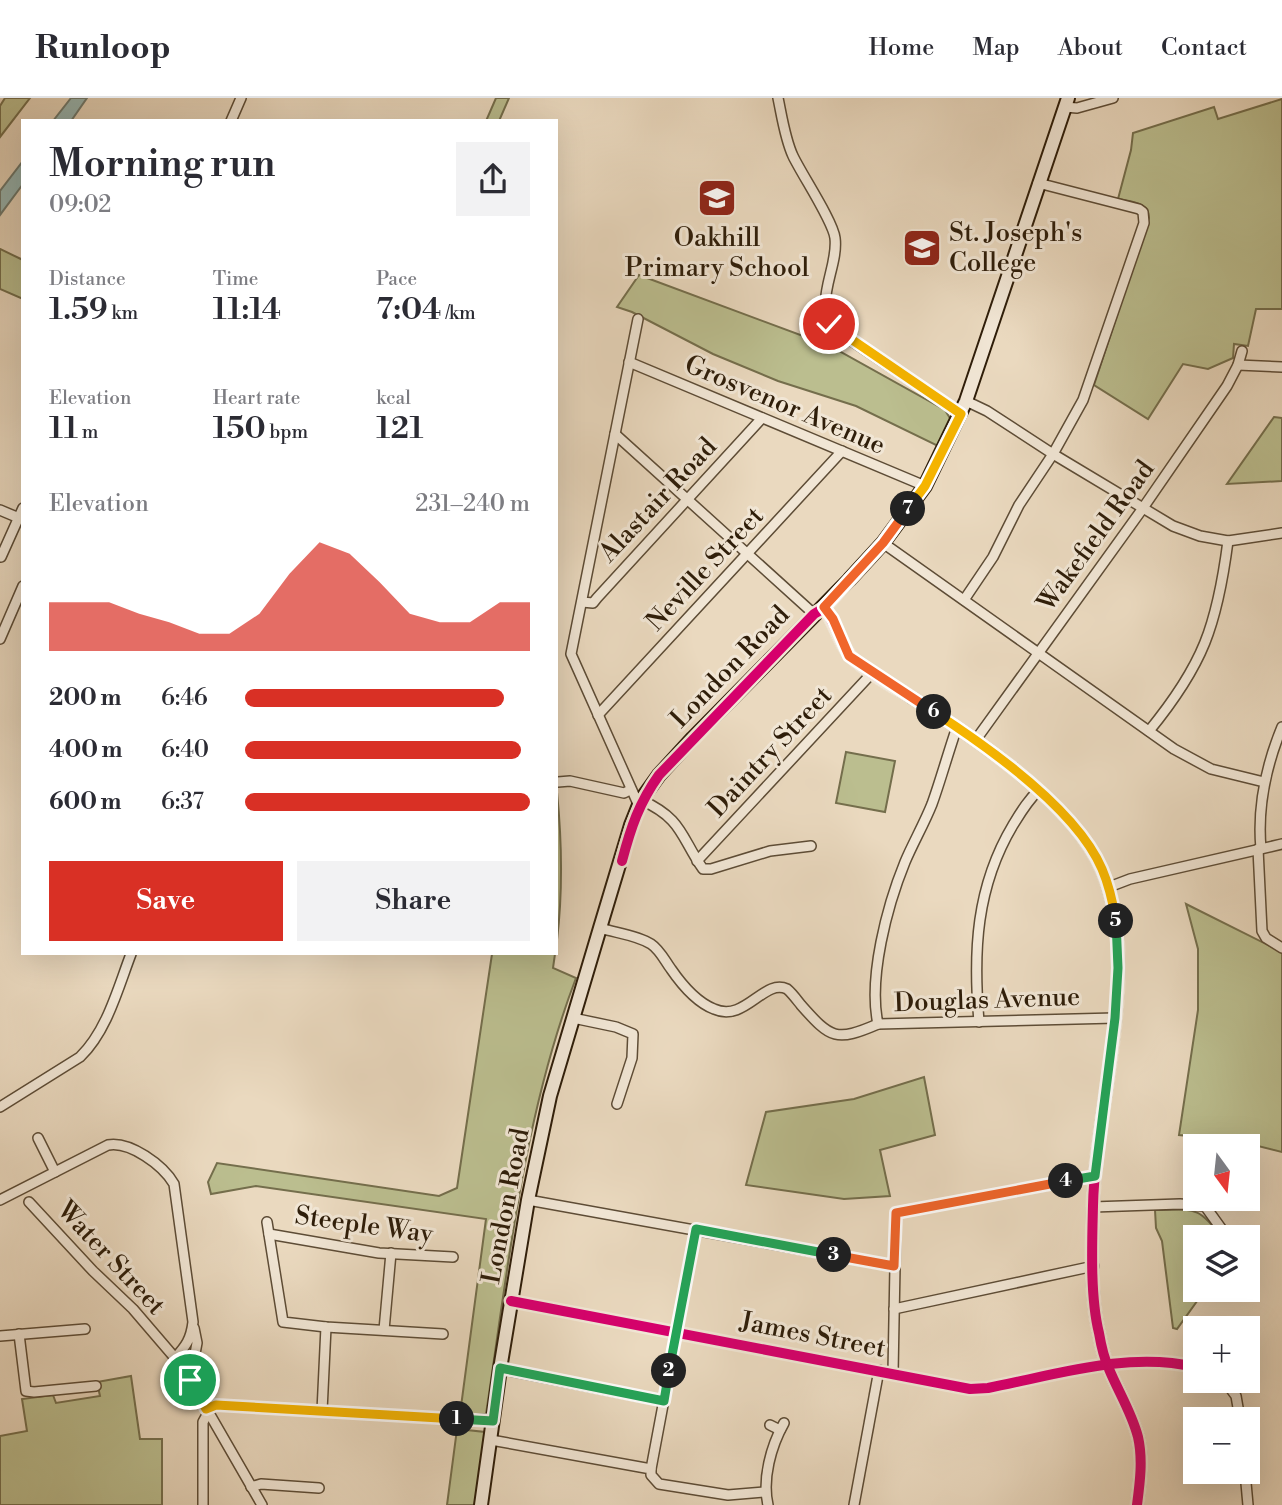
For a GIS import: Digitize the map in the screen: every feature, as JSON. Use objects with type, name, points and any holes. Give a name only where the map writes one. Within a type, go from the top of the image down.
[{"type":"main road","name":"London Road","points":[[481,1505],[528,1200],[550,1096],[631,825],[640,803],[659,775],[692,738],[883,543],[925,486],[963,408],[1067,103]]},
{"type":"street","points":[[232,119],[241,98]]},
{"type":"street","points":[[778,98],[791,152],[835,235],[836,256],[825,298],[829,324],[963,408],[987,411],[1173,526],[1228,541],[1282,533]]},
{"type":"street","points":[[1067,103],[1077,108],[1113,98]]},
{"type":"street","points":[[964,600],[993,557],[1019,505],[1053,454],[1083,400],[1143,223],[1143,212],[1139,209],[1038,183]]},
{"type":"street","points":[[638,320],[570,654],[630,790],[640,803],[657,807],[674,819],[702,869],[707,870],[770,850],[811,846]]},
{"type":"street","name":"Wakefield Road","points":[[975,741],[1143,508],[1227,386],[1242,351]]},
{"type":"street","name":"Grosvenor Avenue","points":[[629,362],[925,486]]},
{"type":"street","points":[[1238,365],[1282,366]]},
{"type":"street","name":"Alastair Road","points":[[582,602],[593,603],[762,418]]},
{"type":"street","points":[[615,434],[747,554],[833,619],[849,656],[957,727],[1039,790],[1078,831],[1101,867],[1109,887],[1117,925],[1115,1018],[1095,1176],[1094,1266],[1098,1330],[1107,1365],[1137,1435],[1141,1460],[1137,1505]]},
{"type":"street","name":"Neville Street","points":[[598,715],[842,451]]},
{"type":"street","points":[[0,510],[21,513],[1,557]]},
{"type":"street","points":[[1149,731],[1177,697],[1212,630],[1222,589],[1228,541]]},
{"type":"street","points":[[883,543],[1191,759],[1211,769],[1264,782]]},
{"type":"street","points":[[0,639],[21,591]]},
{"type":"street","name":"Daintry Street","points":[[697,861],[873,672]]},
{"type":"street","name":"Douglas Avenue","points":[[957,727],[932,803],[904,865],[893,900],[875,980],[874,1005],[878,1024],[1115,1018]]},
{"type":"street","points":[[1282,727],[1271,754],[1260,815],[1262,930],[1266,938],[1282,948]]},
{"type":"street","points":[[558,782],[570,780],[624,793],[630,790]]},
{"type":"street","points":[[979,1022],[976,984],[978,931],[989,875],[1000,847],[1029,799],[1039,790]]},
{"type":"street","points":[[1109,887],[1130,879],[1282,845]]},
{"type":"street","points":[[600,928],[649,943],[688,991],[713,1009],[723,1012],[737,1011],[764,993],[781,988],[789,990],[820,1026],[832,1034],[844,1036],[878,1024]]},
{"type":"street","points":[[0,1107],[88,1050],[131,955]]},
{"type":"street","points":[[573,1018],[616,1027],[633,1034],[632,1058],[617,1104]]},
{"type":"street","points":[[38,1138],[55,1172]]},
{"type":"street","points":[[0,1200],[108,1145],[114,1144],[140,1153],[164,1170],[174,1184],[197,1343],[190,1380]]},
{"type":"street","points":[[893,1373],[896,1213],[1095,1176]]},
{"type":"street","points":[[528,1200],[894,1266]]},
{"type":"street","name":"Water Street","points":[[29,1202],[93,1272],[133,1309],[175,1357],[262,1505]]},
{"type":"street","points":[[1093,1207],[1180,1204],[1205,1206],[1219,1225]]},
{"type":"street","name":"Steeple Way","points":[[267,1222],[283,1322],[326,1328]]},
{"type":"street","points":[[696,1229],[652,1475],[659,1484],[728,1495],[765,1492]]},
{"type":"street","name":"Steeple Way","points":[[269,1234],[379,1253],[453,1257]]},
{"type":"street","points":[[384,1330],[391,1253]]},
{"type":"street","points":[[894,1309],[1094,1266]]},
{"type":"street","name":"James Street","points":[[511,1301],[970,1389],[988,1388],[1107,1365],[1147,1362],[1183,1365]]},
{"type":"street","points":[[175,1357],[188,1344],[193,1322]]},
{"type":"street","points":[[322,1411],[326,1328],[443,1334]]},
{"type":"street","points":[[0,1336],[85,1329]]},
{"type":"street","points":[[19,1334],[26,1391],[96,1386]]},
{"type":"street","points":[[500,1368],[664,1401]]},
{"type":"street","points":[[854,1505],[879,1370]]},
{"type":"street","points":[[203,1505],[203,1422],[207,1411],[216,1405],[493,1421]]},
{"type":"street","points":[[768,1505],[765,1492],[774,1447],[782,1427],[769,1425]]},
{"type":"street","points":[[491,1440],[651,1469]]},
{"type":"street","points":[[1246,1484],[1248,1505]]},
{"type":"street","points":[[251,1487],[261,1485],[319,1488]]},
{"type":"green space","points":[[5,98],[30,98],[0,137],[0,106]]},
{"type":"green space","points":[[496,98],[509,98],[500,119],[487,119]]},
{"type":"green space","points":[[1282,99],[1282,309],[1256,309],[1248,346],[1234,344],[1233,358],[1208,369],[1183,364],[1148,419],[1094,385],[1149,218],[1143,206],[1118,199],[1133,133],[1214,107],[1218,119]]},
{"type":"green space","points":[[0,249],[21,259],[21,298],[0,289]]},
{"type":"green space","points":[[639,275],[830,346],[945,410],[951,420],[940,447],[856,406],[778,381],[713,354],[632,312],[617,307]]},
{"type":"green space","points":[[1274,417],[1282,418],[1282,481],[1227,484]]},
{"type":"green space","points":[[846,752],[895,761],[885,812],[836,803]]},
{"type":"green space","points":[[558,804],[561,866],[558,928]]},
{"type":"green space","points":[[1186,904],[1282,952],[1282,1152],[1260,1146],[1260,1134],[1179,1135],[1198,1010],[1198,949]]},
{"type":"green space","points":[[492,955],[555,955],[553,968],[576,978],[558,1031],[530,1139],[510,1249],[486,1414],[460,1414],[486,1219],[256,1186],[211,1194],[208,1182],[217,1163],[439,1196],[457,1188]]},
{"type":"green space","points":[[924,1077],[935,1135],[880,1150],[890,1196],[844,1199],[746,1185],[766,1112],[854,1099]]},
{"type":"green space","points":[[1155,1210],[1193,1211],[1212,1225],[1183,1225],[1183,1302],[1196,1302],[1186,1316],[1183,1316],[1177,1329],[1173,1328],[1162,1241],[1156,1228]]},
{"type":"green space","points":[[131,1376],[140,1439],[162,1439],[162,1505],[0,1505],[0,1436],[27,1431],[22,1399],[53,1395],[56,1403],[100,1396],[97,1382]]},
{"type":"green space","points":[[457,1429],[485,1432],[475,1505],[447,1505]]},
{"type":"water","points":[[71,98],[87,98],[72,119],[55,119]]},
{"type":"water","points":[[21,164],[21,187],[0,215],[0,191]]},
{"type":"cycle path","points":[[622,861],[636,816],[659,775],[814,614],[824,608],[883,543],[898,522]]},
{"type":"cycle path","points":[[824,608],[845,649],[854,659],[986,747],[1054,805],[1090,848],[1108,886],[1116,928],[1118,974],[1115,1022],[1096,1164],[1093,1287],[1104,1356],[1132,1419],[1140,1445],[1137,1505]]},
{"type":"cycle path","points":[[511,1301],[970,1389],[988,1388],[1065,1371],[1118,1363],[1183,1365]]},
{"type":"place","name":"Oakhill Primary School","points":[[717,198]]},
{"type":"place","name":"St. Joseph's College","points":[[922,248]]},
{"type":"route","points":[[190,1380],[206,1409],[216,1405],[493,1421],[500,1368],[664,1401],[696,1229],[894,1266],[896,1213],[1095,1176],[1115,1018],[1118,968],[1117,925],[1109,887],[1091,849],[1054,804],[957,727],[849,656],[833,619],[824,607],[883,543],[925,486],[961,414],[829,324]]}]
